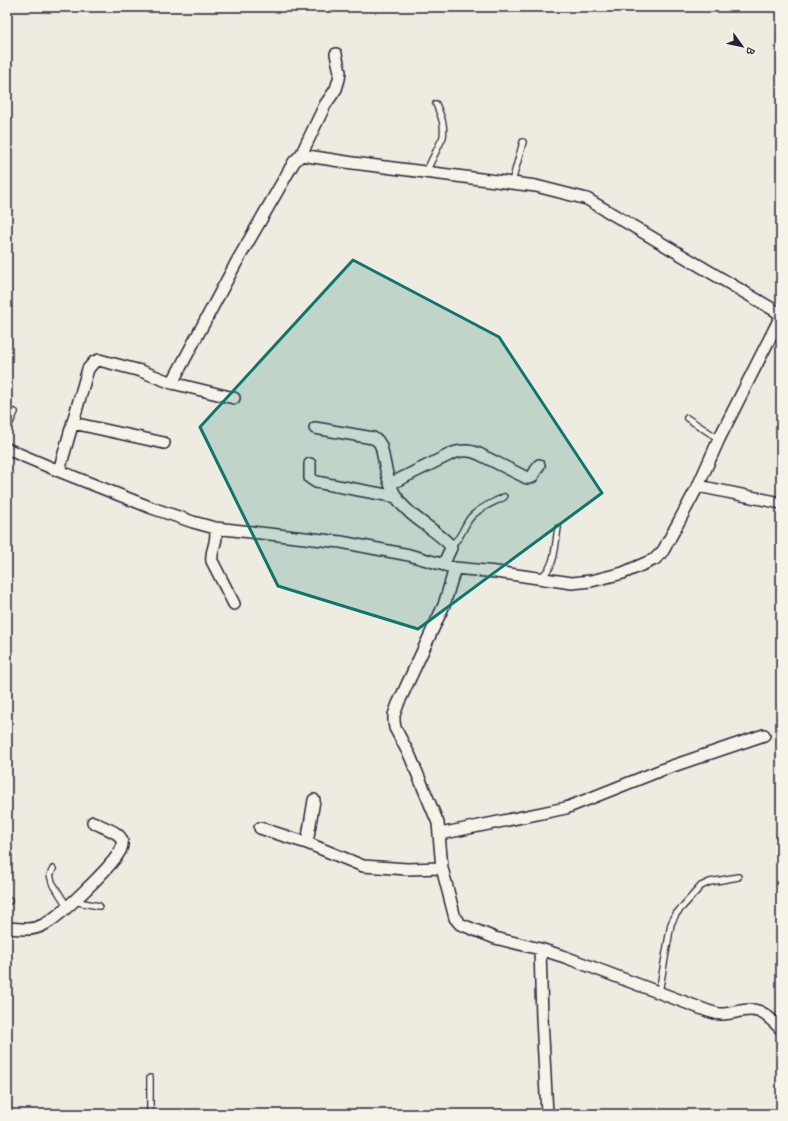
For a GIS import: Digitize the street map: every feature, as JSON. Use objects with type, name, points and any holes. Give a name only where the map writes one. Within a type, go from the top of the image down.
[{"type":"street","points":[[172,382],[264,212],[294,162],[301,155],[324,105],[336,89],[340,72],[336,54]]},
{"type":"street","points":[[7,449],[152,508],[215,528],[341,542],[409,555],[455,568],[572,582],[592,581],[623,573],[655,559],[663,551],[698,486],[719,439],[781,315],[587,199],[536,186],[512,182],[301,155]]},
{"type":"street","points":[[58,471],[88,369],[94,362],[99,360],[141,371],[172,382],[234,398]]},
{"type":"street","points":[[73,423],[164,444]]},
{"type":"street","points":[[315,428],[373,438],[378,441],[381,446],[390,484],[397,498],[415,517],[450,545],[451,548],[444,564]]},
{"type":"street","points":[[390,484],[453,453],[461,451],[473,451],[527,478],[532,477],[539,465]]},
{"type":"street","points":[[310,464],[310,478],[316,482],[397,498]]},
{"type":"street","points":[[698,486],[781,503]]},
{"type":"street","points":[[215,528],[217,538],[212,555],[212,561],[234,604]]},
{"type":"street","points":[[455,568],[444,605],[394,714],[395,728],[410,756],[434,813],[440,834],[442,868],[455,918],[460,924],[495,938],[540,949],[593,967],[628,982],[708,1011],[718,1014],[751,1009],[757,1010],[764,1013],[781,1029]]},
{"type":"street","points":[[440,834],[566,808],[664,769],[764,734]]},
{"type":"street","points":[[307,843],[314,800]]},
{"type":"street","points":[[7,928],[22,929],[42,926],[49,923],[109,866],[120,850],[122,839],[119,834],[93,822]]},
{"type":"street","points":[[260,828],[307,843],[363,866],[407,869],[442,868]]},
{"type":"street","points":[[540,949],[547,1114]]},
{"type":"lane","points":[[426,172],[443,137],[444,131],[442,118],[436,104]]},
{"type":"lane","points":[[512,182],[523,142]]},
{"type":"lane","points":[[7,429],[15,412]]},
{"type":"lane","points":[[687,418],[719,439]]},
{"type":"lane","points":[[450,545],[458,539],[466,524],[476,512],[504,497]]},
{"type":"lane","points":[[538,578],[548,571],[552,562],[558,528]]},
{"type":"lane","points":[[53,869],[50,875],[52,882],[70,904],[99,906]]},
{"type":"lane","points":[[659,992],[671,924],[676,914],[701,886],[710,882],[738,877]]},
{"type":"lane","points":[[150,1078],[150,1114]]},
{"type":"highlighted area","points":[[353,260],[499,337],[602,493],[418,629],[278,586],[200,427]]}]
